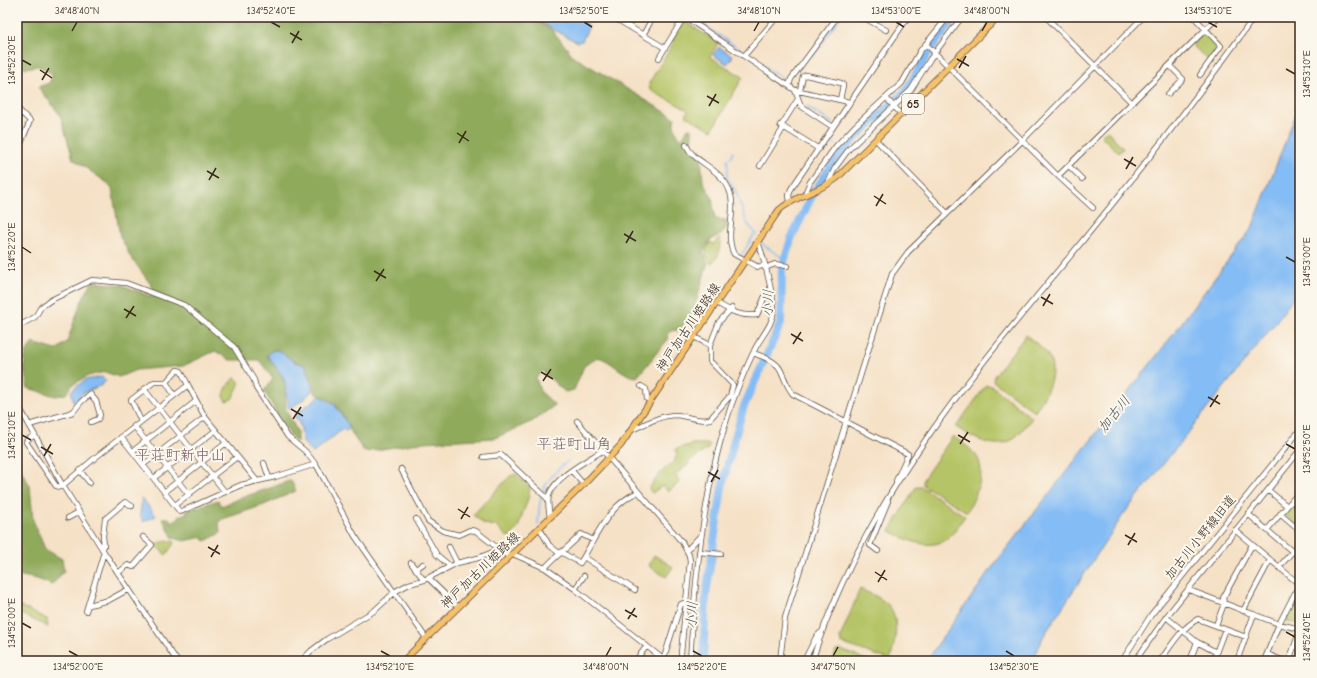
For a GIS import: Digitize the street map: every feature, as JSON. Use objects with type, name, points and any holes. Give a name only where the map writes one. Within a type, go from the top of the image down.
[{"type":"main road","name":"神戸加古川姫路線","points":[[403,661],[540,528],[608,459],[632,430],[779,210],[790,202],[825,186],[837,178],[902,115],[998,17]]},
{"type":"main road","points":[[17,655],[21,661]]},
{"type":"street","points":[[613,17],[622,19],[643,35],[665,48]]},
{"type":"street","points":[[643,35],[653,17]]},
{"type":"street","points":[[659,58],[684,17],[794,90],[801,106],[833,127]]},
{"type":"street","points":[[744,56],[777,17]]},
{"type":"street","points":[[788,86],[791,79],[837,17]]},
{"type":"street","points":[[863,17],[886,30]]},
{"type":"street","points":[[804,196],[810,182],[828,156],[854,126],[902,83],[920,51],[948,17]]},
{"type":"street","points":[[825,186],[835,168],[849,149],[915,85],[935,52],[962,17]]},
{"type":"street","points":[[984,17],[991,25]]},
{"type":"street","points":[[1046,17],[1132,102]]},
{"type":"street","points":[[780,661],[786,618],[845,421],[892,274],[908,252],[1023,140],[1143,17]]},
{"type":"street","points":[[1194,17],[1221,46],[1200,75]]},
{"type":"street","points":[[1058,176],[1218,17]]},
{"type":"street","points":[[812,661],[821,632],[852,561],[879,511],[914,455],[956,396],[1194,100],[1254,17]]},
{"type":"street","points":[[790,202],[789,192],[905,18]]},
{"type":"street","points":[[927,45],[1058,176],[1093,208]]},
{"type":"street","points":[[1168,94],[1183,79],[1170,66]]},
{"type":"street","points":[[800,90],[803,76],[806,75],[841,83],[843,85],[840,100]]},
{"type":"street","points":[[794,90],[800,90],[849,102]]},
{"type":"street","points":[[760,166],[798,99]]},
{"type":"street","points":[[887,99],[902,115]]},
{"type":"street","points":[[17,108],[30,121],[18,147],[17,153]]},
{"type":"street","points":[[17,119],[21,113]]},
{"type":"street","points":[[782,126],[819,149]]},
{"type":"street","points":[[876,140],[947,213]]},
{"type":"street","points":[[686,145],[694,156],[717,173],[730,192],[733,251],[737,256],[758,267],[765,267],[775,264],[787,266]]},
{"type":"street","points":[[1069,166],[1082,178]]},
{"type":"street","points":[[632,430],[666,416],[677,415],[695,420],[710,419],[732,397],[757,345],[767,331],[772,319],[774,304],[773,295],[761,246],[757,241]]},
{"type":"street","points":[[17,327],[35,317],[41,307],[51,300],[92,280],[126,283],[184,305],[234,347],[254,380],[256,388],[288,437],[305,451],[316,464],[355,536],[426,638]]},
{"type":"street","points":[[717,303],[747,316],[757,315],[765,296],[773,295]]},
{"type":"street","points":[[690,661],[699,552],[714,469],[732,397],[733,385],[710,361],[710,345],[720,322],[731,309]]},
{"type":"street","points":[[694,337],[710,345]]},
{"type":"street","points":[[753,353],[772,361],[780,367],[787,387],[793,394],[908,454],[897,476],[894,488],[870,545],[878,551]]},
{"type":"street","points":[[141,421],[131,400],[154,382],[166,382],[177,370],[181,371],[205,416],[257,481]]},
{"type":"street","points":[[166,382],[174,395]]},
{"type":"street","points":[[35,435],[26,441],[56,486],[63,486],[134,426],[188,385]]},
{"type":"street","points":[[641,386],[646,390],[647,400],[651,401]]},
{"type":"street","points":[[144,390],[225,492]]},
{"type":"street","points":[[29,425],[72,412],[90,394],[96,400],[100,415],[98,419],[91,422]]},
{"type":"street","points":[[133,451],[196,401]]},
{"type":"street","points":[[17,403],[63,486],[103,551],[177,661]]},
{"type":"street","points":[[143,465],[205,416]]},
{"type":"street","points":[[577,421],[608,459],[660,515],[687,550],[690,560],[681,653],[682,661]]},
{"type":"street","points":[[134,426],[189,495]]},
{"type":"street","points":[[154,478],[216,430]]},
{"type":"street","name":"加古川小野線旧道","points":[[1122,661],[1150,615],[1300,430]]},
{"type":"street","points":[[121,437],[180,512],[241,485],[316,464]]},
{"type":"street","points":[[164,492],[226,443]]},
{"type":"street","points":[[1137,660],[1166,617],[1300,450]]},
{"type":"street","points":[[550,517],[548,499],[551,490],[572,471],[602,451]]},
{"type":"street","points":[[483,457],[501,455],[548,499]]},
{"type":"street","points":[[175,506],[237,457]]},
{"type":"street","points":[[264,462],[269,478]]},
{"type":"street","points":[[401,469],[428,521],[443,532],[459,535],[470,530],[476,531],[495,545],[498,550],[545,568],[574,589],[663,660],[681,604],[686,602]]},
{"type":"street","points":[[572,471],[584,484]]},
{"type":"street","points":[[80,472],[90,482]]},
{"type":"street","points":[[1268,490],[1287,506]]},
{"type":"street","points":[[1267,530],[1300,491]]},
{"type":"street","points":[[540,528],[550,545],[578,564],[584,557],[613,508],[623,499],[638,492]]},
{"type":"street","points":[[1292,501],[1300,508]]},
{"type":"street","points":[[86,611],[89,605],[103,551],[105,519],[125,502],[132,506]]},
{"type":"street","points":[[68,518],[79,512]]},
{"type":"street","points":[[1248,514],[1293,552]]},
{"type":"street","points":[[1280,514],[1300,531]]},
{"type":"street","points":[[416,519],[438,555],[450,566]]},
{"type":"street","points":[[1235,530],[1299,583],[1279,624],[1264,661]]},
{"type":"street","points":[[545,568],[581,534],[593,540]]},
{"type":"street","points":[[687,550],[702,534]]},
{"type":"street","points":[[118,573],[128,565],[133,567],[152,545],[143,537]]},
{"type":"street","points":[[1279,567],[1300,543]]},
{"type":"street","points":[[1216,625],[1224,604],[1223,598],[1252,545]]},
{"type":"street","points":[[449,547],[457,563]]},
{"type":"street","points":[[301,661],[311,651],[327,640],[374,612],[394,593],[409,584],[426,579],[457,563],[478,558],[498,550]]},
{"type":"street","points":[[699,552],[722,554]]},
{"type":"street","points":[[584,557],[635,590]]},
{"type":"street","points":[[1243,611],[1270,560]]},
{"type":"street","points":[[411,563],[458,608]]},
{"type":"street","points":[[416,569],[423,564]]},
{"type":"street","points":[[574,589],[584,576]]},
{"type":"street","points":[[89,605],[109,600],[129,589]]},
{"type":"street","points":[[1189,590],[1279,624],[1300,630],[1289,661]]},
{"type":"street","points":[[1237,661],[1254,614]]},
{"type":"street","points":[[1166,617],[1197,642],[1216,652]]},
{"type":"street","points":[[1160,661],[1183,630],[1198,619],[1246,637]]},
{"type":"street","points":[[1213,661],[1225,629]]},
{"type":"street","points":[[804,661],[816,637],[821,632]]},
{"type":"street","points":[[1190,661],[1197,642]]},
{"type":"street","points":[[629,661],[636,660],[646,647]]},
{"type":"street","points":[[1267,654],[1284,661]]},
{"type":"green space","points":[[17,17],[237,17],[245,20],[248,17],[532,17],[553,31],[573,56],[675,118],[675,129],[682,139],[688,128],[692,129],[690,142],[693,149],[701,156],[703,182],[712,197],[715,219],[726,220],[727,226],[721,235],[710,240],[703,253],[708,262],[693,312],[684,325],[676,331],[673,330],[670,333],[665,343],[637,377],[627,374],[598,357],[584,366],[574,390],[565,392],[542,371],[536,378],[540,391],[555,405],[533,421],[495,438],[424,442],[365,452],[355,439],[336,405],[324,397],[316,394],[306,365],[293,361],[276,349],[272,350],[267,356],[281,374],[285,384],[286,410],[297,431],[297,442],[291,437],[264,391],[273,379],[259,360],[230,360],[215,351],[183,366],[136,370],[119,377],[105,372],[88,376],[72,385],[66,394],[55,396],[28,388],[24,364],[29,347],[33,343],[56,350],[67,342],[81,302],[92,282],[122,285],[150,296],[154,289],[130,256],[120,236],[112,189],[106,182],[73,159],[60,115],[38,87],[49,83],[53,74],[38,66],[26,68],[17,63]]},
{"type":"green space","points":[[684,21],[718,43],[710,57],[743,77],[712,130],[686,116],[688,110],[650,90],[649,83],[674,42],[672,41]]},
{"type":"green space","points":[[1206,32],[1219,45],[1209,61],[1192,45]]},
{"type":"green space","points":[[1107,130],[1123,148],[1119,153],[1101,136]]},
{"type":"green space","points":[[718,239],[721,239],[718,256],[711,264],[708,257],[706,257],[706,251],[710,242],[714,244]]},
{"type":"green space","points":[[1026,335],[1040,346],[1047,354],[1051,361],[1052,368],[1050,384],[1035,412],[993,381],[994,376]]},
{"type":"green space","points":[[235,378],[239,381],[239,385],[232,399],[226,401],[224,399],[225,391]]},
{"type":"green space","points":[[986,385],[992,386],[1032,418],[1013,439],[1006,443],[991,444],[984,442],[956,427]]},
{"type":"green space","points":[[953,436],[975,454],[981,468],[981,476],[977,492],[967,512],[923,485],[923,479]]},
{"type":"green space","points":[[693,444],[710,444],[708,449],[688,462],[689,464],[675,475],[680,482],[668,492],[663,486],[652,493],[649,489],[657,477],[674,462],[677,454],[676,449]]},
{"type":"green space","points":[[17,463],[30,486],[33,520],[45,549],[62,559],[64,571],[52,585],[37,579],[17,575]]},
{"type":"green space","points":[[516,474],[530,488],[528,499],[519,525],[515,532],[508,537],[496,526],[484,524],[473,515],[510,476]]},
{"type":"green space","points":[[291,480],[296,491],[264,505],[220,520],[219,526],[221,533],[205,541],[202,537],[185,541],[173,538],[162,518],[169,518],[171,522],[179,518],[178,516],[187,513],[186,511],[218,500],[222,506]]},
{"type":"green space","points":[[916,487],[922,487],[965,516],[953,533],[941,542],[934,544],[919,543],[903,538],[890,531]]},
{"type":"green space","points":[[1295,504],[1300,509],[1300,528],[1285,515],[1290,505]]},
{"type":"green space","points":[[167,540],[175,542],[166,555],[155,545]]},
{"type":"green space","points":[[654,555],[673,567],[666,577],[649,566]]},
{"type":"green space","points":[[860,589],[885,602],[894,614],[896,630],[890,660],[841,643],[840,638]]},
{"type":"green space","points":[[1300,592],[1300,624],[1286,621],[1291,607]]},
{"type":"green space","points":[[17,605],[47,619],[48,627],[17,612]]},
{"type":"green space","points":[[841,650],[869,661],[832,661],[836,651]]},
{"type":"water","points":[[541,17],[578,17],[589,26],[582,41],[577,42],[540,22]]},
{"type":"water","points":[[719,47],[733,56],[727,64],[713,55]]},
{"type":"water","name":"加古川","points":[[1300,103],[1300,288],[1276,322],[1123,515],[1043,637],[1033,661],[926,661],[996,562],[1168,341],[1252,228]]},
{"type":"water","points":[[275,350],[280,351],[294,362],[305,365],[313,390],[304,399],[289,409],[284,378],[268,356],[270,352]]},
{"type":"water","points":[[102,377],[106,381],[102,385],[83,393],[74,403],[71,391],[85,380]]},
{"type":"water","points":[[320,396],[335,405],[350,428],[346,431],[343,429],[313,453],[302,441],[301,427],[294,415]]},
{"type":"water","points":[[142,498],[156,516],[143,522],[140,514]]},
{"type":"waterway","points":[[692,17],[787,81]]},
{"type":"waterway","points":[[813,56],[840,17]]},
{"type":"waterway","name":"小川","points":[[703,661],[706,595],[722,487],[744,406],[781,323],[782,268],[791,239],[814,192],[834,162],[855,138],[906,91],[929,51],[955,17]]},
{"type":"waterway","points":[[807,107],[832,123]]},
{"type":"waterway","points":[[829,138],[835,144]]},
{"type":"waterway","points":[[733,152],[731,157],[727,160],[727,177],[736,192],[747,223],[757,235]]},
{"type":"waterway","points":[[741,256],[755,233]]},
{"type":"waterway","points":[[761,242],[784,259]]},
{"type":"waterway","points":[[538,525],[541,496],[547,482],[552,475],[568,461]]},
{"type":"district","name":"平荘町山角","points":[[574,444]]},
{"type":"district","name":"平荘町新中山","points":[[180,455]]}]
